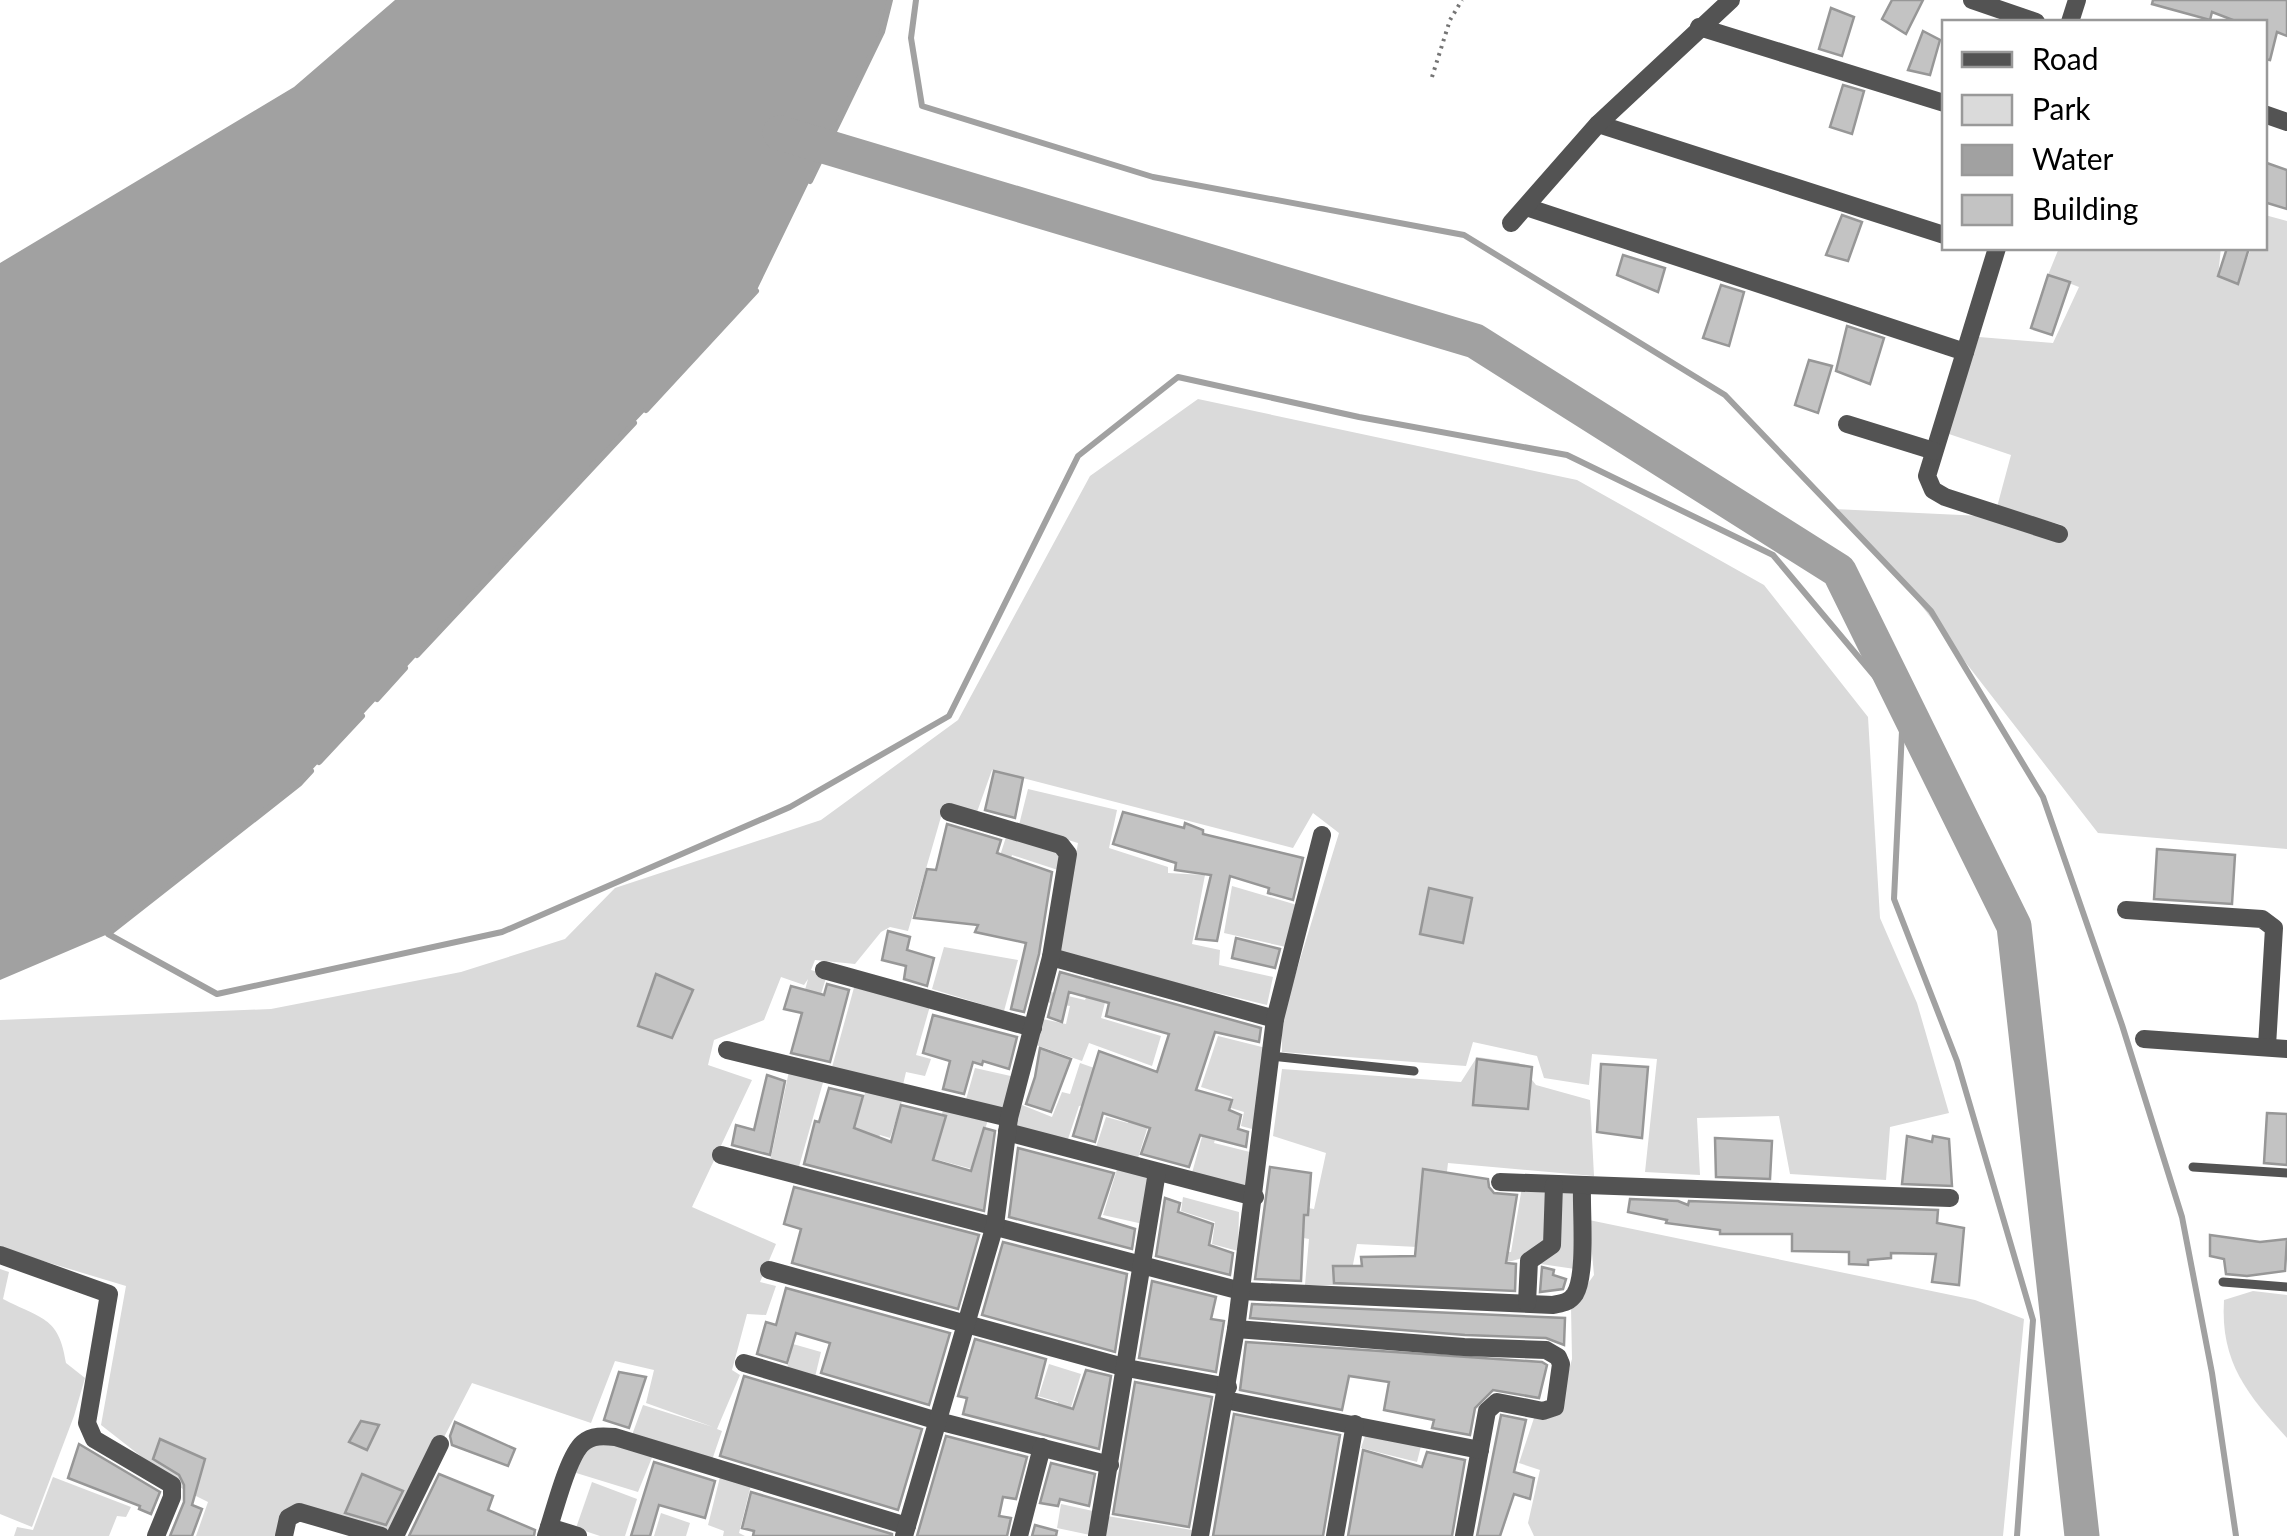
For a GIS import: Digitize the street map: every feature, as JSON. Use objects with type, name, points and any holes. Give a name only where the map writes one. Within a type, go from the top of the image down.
[{"type":"street","points":[[1511,224],[1598,124],[1731,0]]},
{"type":"street","points":[[1972,0],[2030,20]]},
{"type":"street","points":[[1700,27],[1942,103]]},
{"type":"street","points":[[1598,124],[1942,233]]},
{"type":"street","points":[[1526,206],[1965,352]]},
{"type":"street","points":[[1992,250],[1927,476],[1933,490],[1945,498],[2059,534]]},
{"type":"street","points":[[1848,424],[1934,452]]},
{"type":"street","points":[[578,1536],[548,1532],[578,1449],[592,1438],[602,1436],[905,1531],[994,1225],[1008,1125],[1051,957],[1068,861],[1066,850],[949,812]]},
{"type":"street","points":[[1200,1536],[1236,1330],[1275,1019],[1322,835]]},
{"type":"street","points":[[2126,910],[2262,919],[2274,928],[2267,1046]]},
{"type":"street","points":[[1051,957],[1275,1019]]},
{"type":"street","points":[[824,970],[1033,1028]]},
{"type":"street","points":[[2144,1039],[2287,1048]]},
{"type":"street","points":[[727,1050],[1008,1125],[1158,1172],[1255,1197]]},
{"type":"street","points":[[721,1154],[1241,1291],[1527,1303],[1566,1303],[1577,1291],[1582,1186]]},
{"type":"street","points":[[1097,1536],[1158,1172]]},
{"type":"street","points":[[1500,1182],[1950,1198]]},
{"type":"street","points":[[1527,1303],[1529,1261],[1552,1245],[1554,1185]]},
{"type":"street","points":[[0,1255],[109,1294],[89,1432],[94,1439],[172,1484],[172,1497],[156,1536]]},
{"type":"street","points":[[769,1270],[1226,1394],[1480,1450]]},
{"type":"street","points":[[1236,1330],[1553,1353],[1561,1364],[1555,1407],[1543,1411],[1498,1402],[1487,1411],[1464,1536]]},
{"type":"street","points":[[744,1363],[938,1421],[1110,1465]]},
{"type":"street","points":[[1335,1536],[1356,1424]]},
{"type":"street","points":[[396,1536],[440,1444]]},
{"type":"street","points":[[1019,1536],[1042,1447]]},
{"type":"street","points":[[284,1536],[288,1518],[299,1512],[382,1536]]},
{"type":"lane","points":[[1271,1056],[1414,1071]]},
{"type":"lane","points":[[2194,1167],[2287,1174]]},
{"type":"lane","points":[[2223,1282],[2287,1287]]},
{"type":"path","points":[[1432,77],[1450,20],[1462,0]]},
{"type":"green space","points":[[2267,216],[2287,221],[2287,849],[2098,833],[1900,578],[1834,509],[2003,517],[2059,534],[2062,525],[1997,507],[2011,455],[1946,433],[1979,337],[2053,343],[2079,287],[2048,275],[2058,250],[2221,250],[2218,276],[2238,283],[2250,250],[2267,250]]},
{"type":"green space","points":[[1198,399],[1577,480],[1764,585],[1868,717],[1880,918],[1917,1003],[1949,1113],[1890,1127],[1886,1180],[1790,1174],[1779,1116],[1697,1118],[1700,1175],[1645,1172],[1657,1059],[1592,1054],[1589,1085],[1544,1078],[1537,1056],[1473,1042],[1466,1066],[1282,1052],[1282,1018],[1339,833],[1313,813],[1293,848],[992,770],[977,812],[945,803],[908,931],[890,927],[881,932],[855,964],[815,960],[811,970],[827,975],[815,1013],[805,990],[808,979],[804,985],[781,977],[764,1020],[714,1040],[708,1065],[752,1080],[692,1207],[776,1244],[760,1282],[776,1286],[766,1315],[747,1314],[732,1370],[740,1375],[717,1429],[722,1431],[712,1460],[632,1435],[643,1405],[713,1427],[646,1403],[654,1370],[615,1361],[591,1423],[472,1383],[393,1536],[293,1506],[280,1536],[196,1536],[208,1502],[184,1490],[101,1425],[126,1286],[0,1248],[0,1020],[271,1009],[461,972],[565,939],[615,888],[821,820],[958,720],[1090,476]]},
{"type":"green space","points":[[1028,789],[1117,810],[1109,848],[1168,867],[1168,873],[1205,875],[1192,944],[1220,950],[1219,965],[1273,977],[1267,1005],[1058,954],[1078,843],[1019,825]]},
{"type":"green space","points":[[1007,834],[1061,852],[1061,871],[1012,855],[1007,870],[996,868]]},
{"type":"green space","points":[[1232,886],[1297,905],[1286,947],[1224,933]]},
{"type":"green space","points":[[944,947],[1018,960],[1004,1011],[932,989]]},
{"type":"green space","points":[[1096,973],[1111,979],[1101,1018],[1161,1036],[1152,1066],[1089,1043],[1082,1061],[1036,1045],[1043,1019],[1066,1024],[1070,1006],[1046,1002],[1051,992],[1085,1000]]},
{"type":"green space","points":[[855,984],[930,1006],[916,1055],[931,1059],[925,1076],[906,1072],[902,1089],[831,1071]]},
{"type":"green space","points":[[1218,1036],[1266,1048],[1256,1130],[1241,1126],[1244,1112],[1231,1108],[1232,1097],[1201,1087]]},
{"type":"green space","points":[[1477,1057],[1519,1063],[1536,1085],[1590,1100],[1594,1176],[1448,1163],[1438,1248],[1357,1244],[1349,1285],[1305,1285],[1309,1239],[1264,1231],[1273,1202],[1314,1209],[1326,1153],[1273,1136],[1282,1069],[1461,1082]]},
{"type":"green space","points":[[1080,1063],[1100,1070],[1087,1105],[1079,1106],[1067,1142],[1015,1130],[1015,1117],[1022,1105],[1052,1117],[1062,1092],[1070,1094]]},
{"type":"green space","points":[[975,1068],[1015,1077],[1004,1113],[965,1103]]},
{"type":"green space","points":[[789,1071],[824,1079],[798,1170],[770,1162]]},
{"type":"green space","points":[[1147,1071],[1164,1074],[1138,1158],[1095,1150],[1106,1117],[1128,1123]]},
{"type":"green space","points":[[867,1087],[903,1098],[890,1138],[880,1135],[876,1145],[850,1138]]},
{"type":"green space","points":[[944,1106],[989,1117],[972,1169],[931,1158]]},
{"type":"green space","points":[[1206,1122],[1219,1126],[1214,1143],[1250,1152],[1246,1189],[1192,1173]]},
{"type":"green space","points":[[1118,1166],[1153,1174],[1143,1224],[1103,1215]]},
{"type":"green space","points":[[1522,1187],[1551,1189],[1547,1243],[1523,1257],[1500,1263],[1476,1259],[1451,1246],[1511,1252]]},
{"type":"green space","points":[[1558,1189],[1578,1190],[1575,1269],[1534,1263],[1555,1248]]},
{"type":"green space","points":[[1183,1197],[1239,1212],[1238,1251],[1212,1244],[1215,1222],[1181,1211]]},
{"type":"green space","points":[[1589,1220],[1975,1300],[2024,1319],[2003,1536],[1534,1536],[1528,1523],[1540,1470],[1519,1463],[1534,1418],[1558,1409],[1572,1359],[1571,1307],[1594,1275]]},
{"type":"green space","points":[[0,1269],[9,1272],[3,1299],[53,1327],[66,1363],[85,1378],[32,1527],[0,1514]]},
{"type":"green space","points":[[2253,1291],[2287,1295],[2287,1438],[2239,1376],[2227,1342],[2224,1300]]},
{"type":"green space","points":[[793,1344],[821,1352],[815,1377],[787,1369]]},
{"type":"green space","points":[[1049,1364],[1081,1374],[1069,1414],[1056,1410],[1058,1402],[1001,1385],[1039,1395]]},
{"type":"green space","points":[[1367,1430],[1422,1442],[1417,1462],[1361,1448]]},
{"type":"green space","points":[[593,1443],[615,1444],[653,1455],[638,1492],[573,1472]]},
{"type":"green space","points":[[53,1477],[131,1507],[126,1517],[117,1516],[109,1536],[14,1536],[17,1527],[33,1530]]},
{"type":"green space","points":[[720,1477],[751,1485],[739,1533],[745,1536],[723,1536],[724,1531],[708,1525]]},
{"type":"green space","points":[[592,1482],[637,1499],[625,1536],[600,1536],[576,1528]]},
{"type":"green space","points":[[1061,1504],[1093,1511],[1090,1535],[1057,1528]]},
{"type":"green space","points":[[661,1513],[690,1523],[686,1536],[654,1536]]},
{"type":"green space","points":[[1107,1516],[1192,1530],[1191,1536],[1103,1536]]},
{"type":"water","points":[[395,0],[890,0],[882,32],[754,296],[299,784],[108,934],[0,980],[0,263],[294,87]]},
{"type":"building","points":[[1892,0],[1923,0],[1906,34],[1882,19]]},
{"type":"building","points":[[2153,0],[2287,0],[2287,36],[2277,32],[2267,60],[2267,20],[2233,20],[2212,12],[2210,20],[2152,4]]},
{"type":"building","points":[[1831,8],[1854,17],[1842,56],[1819,49]]},
{"type":"building","points":[[1923,31],[1940,40],[1930,75],[1908,70]]},
{"type":"building","points":[[1843,85],[1864,91],[1852,134],[1830,127]]},
{"type":"building","points":[[2267,163],[2287,170],[2287,209],[2267,203]]},
{"type":"building","points":[[1842,215],[1862,222],[1848,261],[1826,255]]},
{"type":"building","points":[[2226,250],[2248,250],[2238,284],[2218,276]]},
{"type":"building","points":[[1623,255],[1665,268],[1658,292],[1617,275]]},
{"type":"building","points":[[2048,275],[2070,282],[2052,335],[2031,328]]},
{"type":"building","points":[[1721,285],[1744,292],[1729,346],[1703,338]]},
{"type":"building","points":[[1847,326],[1884,338],[1870,384],[1836,371]]},
{"type":"building","points":[[1809,360],[1832,366],[1818,413],[1795,405]]},
{"type":"building","points":[[994,771],[1023,778],[1015,818],[985,810]]},
{"type":"building","points":[[1123,812],[1184,828],[1185,823],[1203,830],[1203,834],[1303,858],[1293,900],[1230,876],[1217,941],[1196,939],[1211,875],[1175,870],[1176,863],[1113,844]]},
{"type":"building","points":[[947,824],[1001,840],[997,853],[1052,872],[1039,954],[1024,1012],[1011,1009],[1026,943],[975,932],[978,925],[914,918],[927,869],[936,870]]},
{"type":"building","points":[[2157,849],[2235,855],[2232,904],[2154,899]]},
{"type":"building","points":[[1429,888],[1472,898],[1463,943],[1420,934]]},
{"type":"building","points":[[888,931],[910,937],[907,950],[934,958],[927,986],[904,979],[906,966],[882,960]]},
{"type":"building","points":[[1236,938],[1280,949],[1275,968],[1232,958]]},
{"type":"building","points":[[1060,972],[1261,1028],[1259,1042],[1215,1032],[1196,1090],[1232,1100],[1229,1110],[1241,1115],[1238,1129],[1248,1132],[1246,1147],[1200,1135],[1189,1167],[1141,1154],[1150,1128],[1103,1113],[1095,1142],[1073,1136],[1099,1051],[1157,1072],[1169,1034],[1106,1016],[1109,1003],[1069,992],[1062,1022],[1048,1017]]},
{"type":"building","points":[[656,974],[693,990],[672,1038],[638,1026]]},
{"type":"building","points":[[827,984],[849,990],[830,1062],[791,1053],[802,1013],[784,1009],[791,986],[824,995]]},
{"type":"building","points":[[933,1015],[1017,1037],[1009,1069],[973,1062],[964,1094],[943,1089],[950,1061],[923,1053]]},
{"type":"building","points":[[1040,1048],[1071,1059],[1051,1112],[1026,1104]]},
{"type":"building","points":[[1477,1059],[1532,1067],[1528,1109],[1473,1105]]},
{"type":"building","points":[[1601,1064],[1648,1067],[1642,1138],[1597,1132]]},
{"type":"building","points":[[767,1075],[785,1081],[770,1155],[732,1145],[736,1125],[754,1130]]},
{"type":"building","points":[[829,1088],[863,1096],[854,1128],[891,1142],[901,1105],[946,1116],[933,1160],[971,1171],[984,1128],[995,1131],[984,1211],[804,1164]]},
{"type":"building","points":[[2267,1113],[2287,1114],[2287,1165],[2264,1163]]},
{"type":"building","points":[[1907,1136],[1932,1142],[1933,1136],[1949,1139],[1952,1186],[1902,1184]]},
{"type":"building","points":[[1715,1138],[1772,1141],[1770,1179],[1716,1177]]},
{"type":"building","points":[[1018,1148],[1114,1173],[1099,1218],[1135,1229],[1132,1249],[1009,1217]]},
{"type":"building","points":[[1270,1167],[1311,1173],[1308,1215],[1304,1215],[1301,1281],[1255,1279]]},
{"type":"building","points":[[1423,1169],[1488,1179],[1494,1193],[1517,1195],[1506,1263],[1516,1264],[1515,1291],[1334,1283],[1333,1266],[1362,1266],[1361,1257],[1415,1256]]},
{"type":"building","points":[[794,1187],[979,1235],[958,1309],[792,1263],[801,1229],[784,1224]]},
{"type":"building","points":[[1165,1198],[1180,1203],[1178,1212],[1213,1224],[1209,1245],[1233,1253],[1230,1275],[1156,1256]]},
{"type":"building","points":[[1630,1199],[1688,1205],[1689,1201],[1938,1210],[1937,1223],[1964,1228],[1959,1285],[1932,1282],[1936,1254],[1891,1253],[1891,1258],[1868,1260],[1868,1265],[1849,1264],[1849,1252],[1792,1251],[1792,1234],[1720,1234],[1720,1230],[1666,1223],[1667,1220],[1628,1212]]},
{"type":"building","points":[[2210,1235],[2260,1242],[2287,1239],[2285,1271],[2247,1276],[2226,1274],[2224,1259],[2210,1256]]},
{"type":"building","points":[[1003,1242],[1127,1274],[1115,1352],[982,1315]]},
{"type":"building","points":[[1542,1267],[1566,1279],[1563,1289],[1540,1292]]},
{"type":"building","points":[[1152,1281],[1216,1297],[1211,1319],[1224,1321],[1216,1372],[1139,1358]]},
{"type":"building","points":[[786,1288],[950,1333],[929,1405],[821,1373],[830,1343],[796,1333],[787,1363],[757,1354],[766,1322],[776,1325]]},
{"type":"building","points":[[1252,1304],[1565,1318],[1564,1345],[1546,1338],[1250,1318]]},
{"type":"building","points":[[975,1339],[1046,1359],[1036,1398],[1073,1409],[1086,1370],[1111,1376],[1099,1449],[963,1414],[967,1398],[958,1396]]},
{"type":"building","points":[[1246,1342],[1547,1365],[1539,1398],[1493,1390],[1475,1408],[1470,1435],[1432,1428],[1434,1420],[1384,1410],[1389,1382],[1349,1376],[1342,1410],[1240,1390]]},
{"type":"building","points":[[619,1372],[646,1377],[629,1428],[604,1420]]},
{"type":"building","points":[[744,1376],[922,1429],[898,1510],[720,1456]]},
{"type":"building","points":[[1135,1382],[1212,1397],[1189,1527],[1113,1514]]},
{"type":"building","points":[[1234,1414],[1340,1435],[1323,1536],[1213,1536]]},
{"type":"building","points":[[1501,1415],[1526,1420],[1514,1472],[1534,1478],[1530,1499],[1514,1494],[1500,1536],[1477,1536]]},
{"type":"building","points":[[361,1421],[379,1425],[367,1450],[349,1442]]},
{"type":"building","points":[[455,1422],[515,1449],[508,1466],[452,1445],[450,1436]]},
{"type":"building","points":[[946,1436],[1027,1457],[1016,1499],[1003,1497],[999,1516],[1011,1518],[1007,1536],[917,1536]]},
{"type":"building","points":[[160,1439],[205,1459],[192,1505],[202,1509],[192,1536],[170,1536],[184,1502],[184,1485],[179,1475],[153,1459]]},
{"type":"building","points":[[79,1444],[160,1492],[151,1514],[68,1478]]},
{"type":"building","points":[[1363,1450],[1422,1467],[1427,1452],[1465,1460],[1452,1536],[1348,1536]]},
{"type":"building","points":[[654,1462],[715,1481],[705,1518],[659,1505],[650,1536],[631,1536]]},
{"type":"building","points":[[1051,1463],[1095,1474],[1089,1506],[1060,1499],[1058,1506],[1040,1503]]},
{"type":"building","points":[[362,1474],[403,1491],[386,1525],[345,1513]]},
{"type":"building","points":[[439,1474],[493,1496],[488,1510],[535,1530],[534,1536],[409,1536]]},
{"type":"building","points":[[751,1492],[892,1536],[753,1536],[754,1531],[742,1528]]},
{"type":"building","points":[[1035,1525],[1057,1531],[1056,1536],[1032,1536]]},
{"type":"waterway","points":[[810,181],[882,32],[890,0]]},
{"type":"waterway","points":[[916,0],[911,38],[922,106],[1153,177],[1464,235],[1725,395],[1931,611],[2043,797],[2122,1025],[2182,1217],[2212,1373],[2236,1536]]},
{"type":"waterway","points":[[780,133],[1475,341],[1839,571],[2014,926],[2082,1536]]},
{"type":"waterway","points":[[646,410],[756,291]]},
{"type":"waterway","points":[[311,771],[108,934],[217,994],[502,932],[790,807],[949,716],[1078,456],[1178,377],[1359,417],[1567,455],[1773,555],[1903,710],[1894,899],[1957,1061],[2033,1320],[2017,1536]]},
{"type":"waterway","points":[[417,655],[634,423]]},
{"type":"waterway","points":[[377,699],[405,668]]},
{"type":"waterway","points":[[319,762],[362,716]]}]
